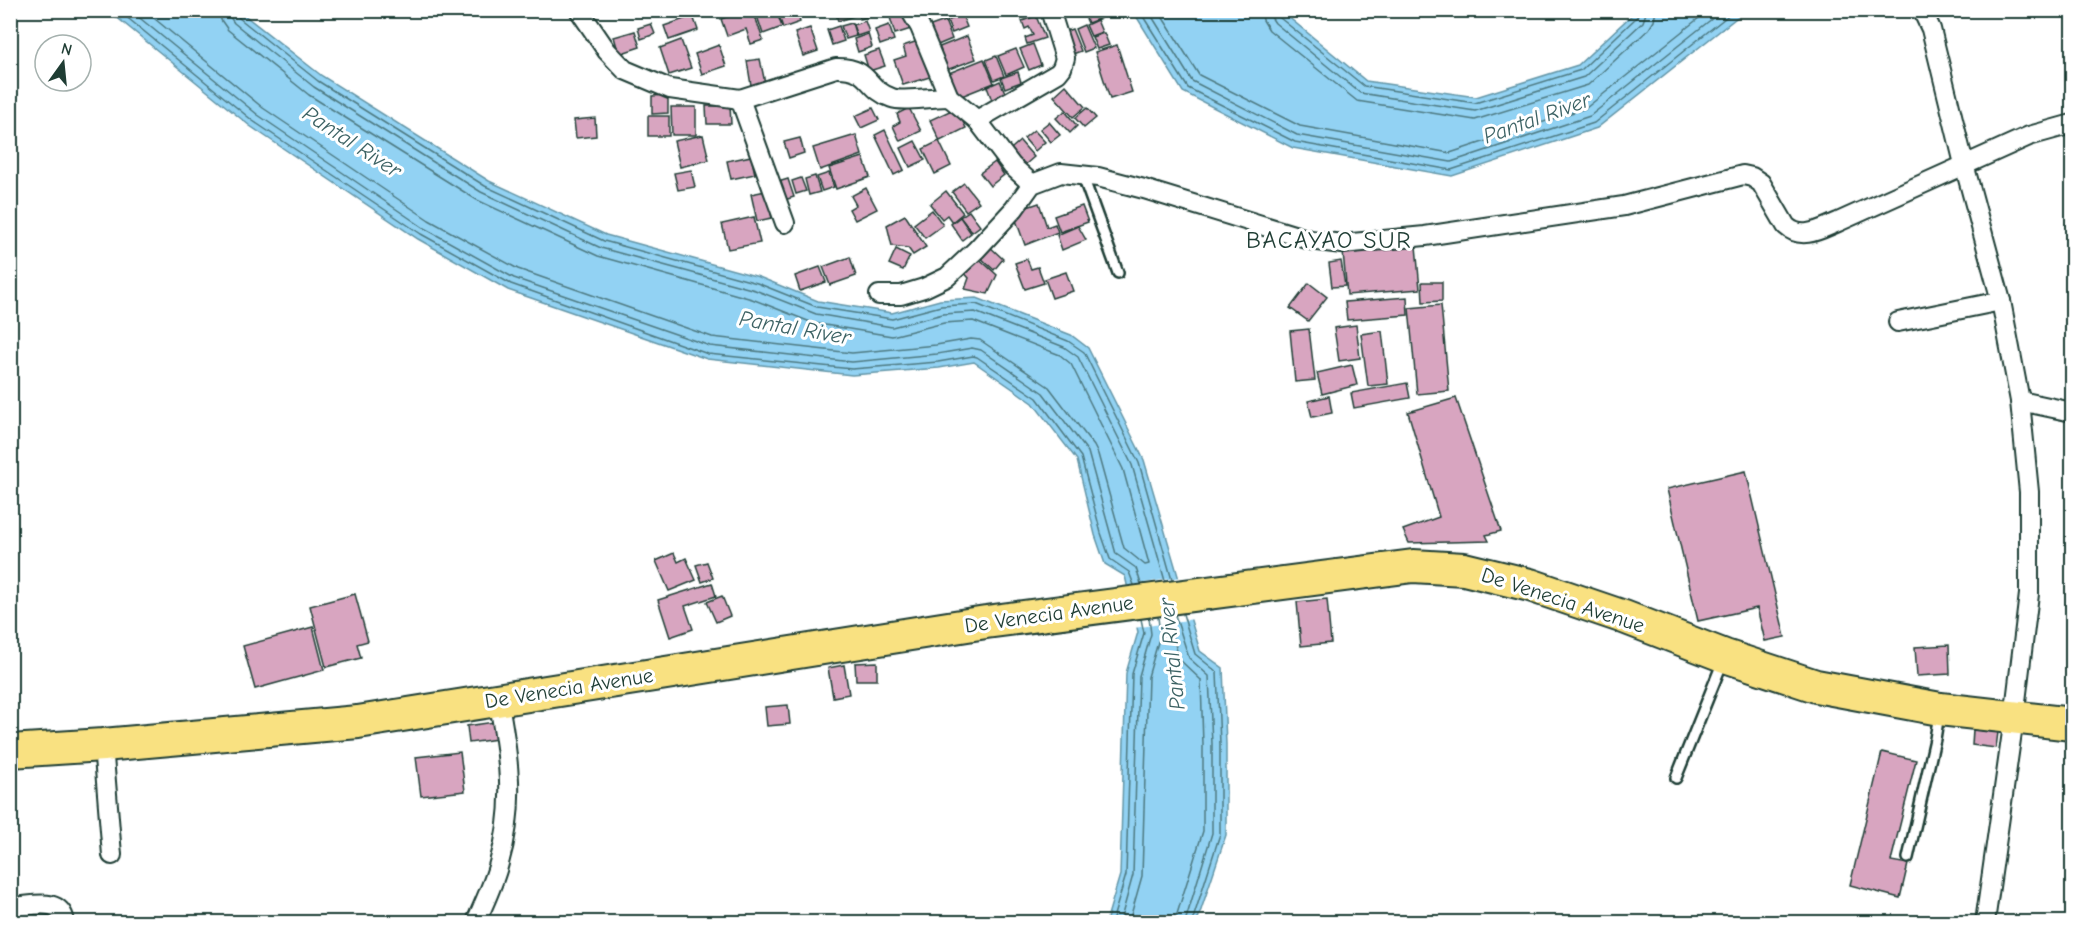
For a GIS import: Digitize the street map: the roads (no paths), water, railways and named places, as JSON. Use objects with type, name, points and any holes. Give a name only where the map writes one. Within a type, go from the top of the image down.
[{"type":"highway","name":"De Venecia Avenue","points":[[10,751],[358,722],[986,622],[1413,566],[1464,569],[1530,585],[1624,617],[1725,656],[1816,686],[1940,709],[2073,724]]},
{"type":"street","points":[[579,10],[607,51],[625,70],[670,89],[740,99],[836,68],[849,68],[858,71],[884,95],[896,99],[949,97]]},
{"type":"street","points":[[910,10],[920,27],[949,97],[977,120],[1012,166],[1032,184]]},
{"type":"street","points":[[977,120],[1058,73],[1062,68],[1065,58],[1050,10]]},
{"type":"street","points":[[1922,10],[1931,28],[1964,164],[2001,301],[2020,400],[2029,492],[2029,594],[1985,922]]},
{"type":"street","points":[[740,99],[785,223]]},
{"type":"street","points":[[879,295],[901,294],[924,288],[947,277],[1014,209],[1032,184],[1061,173],[1083,174],[1144,189],[1310,240],[1342,244],[1425,236],[1624,206],[1743,175],[1761,183],[1786,226],[1797,233],[1811,233],[2029,136],[2073,124]]},
{"type":"street","points":[[1898,322],[2001,301]]},
{"type":"street","points":[[2020,400],[2073,412]]},
{"type":"street","points":[[476,922],[500,861],[509,814],[508,751],[498,699]]},
{"type":"street","points":[[103,745],[112,855]]},
{"type":"street","points":[[10,907],[45,904],[56,906],[63,913],[65,922]]},
{"type":"lane","points":[[1083,174],[1118,273]]},
{"type":"lane","points":[[1676,778],[1725,656]]},
{"type":"lane","points":[[1908,858],[1940,709]]},
{"type":"water","name":"Pantal River","points":[[109,11],[239,11],[322,76],[489,181],[606,235],[759,277],[818,301],[892,313],[940,300],[977,298],[1071,335],[1088,348],[1144,460],[1200,651],[1223,668],[1226,835],[1197,922],[1106,922],[1120,875],[1126,673],[1138,632],[1125,576],[1105,564],[1095,535],[1077,460],[1033,403],[974,362],[939,368],[852,375],[707,359],[508,290],[418,239],[250,126]]},
{"type":"water","name":"Pantal River","points":[[1133,11],[1281,11],[1366,81],[1476,97],[1578,65],[1636,11],[1745,11],[1597,128],[1452,176],[1293,148],[1183,92]]},
{"type":"district","name":"BACAYAO SUR","points":[[1329,240]]}]
